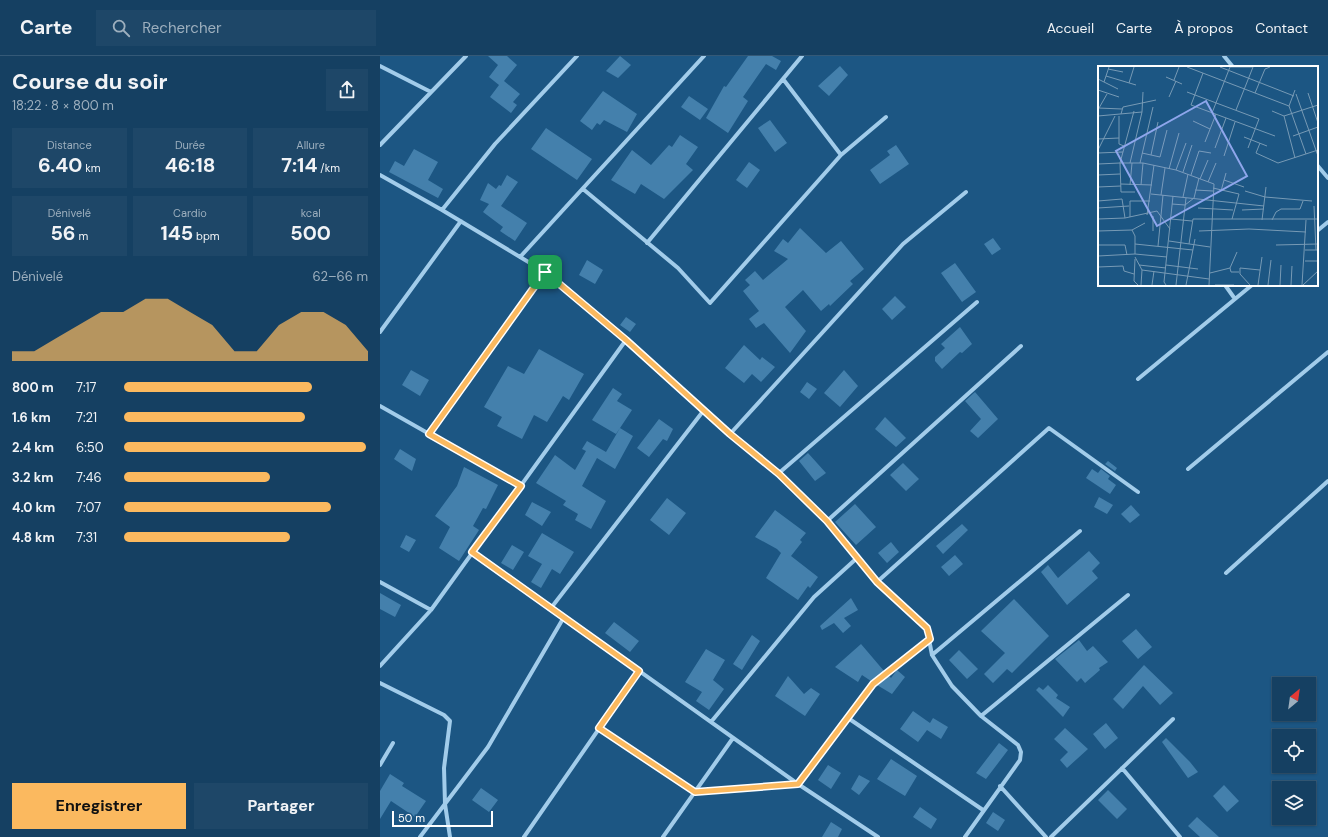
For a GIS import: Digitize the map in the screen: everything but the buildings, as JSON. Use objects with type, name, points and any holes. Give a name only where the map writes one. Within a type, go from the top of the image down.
[{"type":"street","points":[[380,145],[466,56]]},
{"type":"street","points":[[442,210],[495,144],[577,56]]},
{"type":"street","points":[[520,257],[704,56]]},
{"type":"street","points":[[648,243],[802,56]]},
{"type":"street","points":[[1224,56],[1232,66]]},
{"type":"street","points":[[380,66],[431,92]]},
{"type":"street","points":[[783,79],[841,155]]},
{"type":"street","points":[[583,189],[678,268],[710,303],[841,155],[886,117]]},
{"type":"street","points":[[1318,166],[1328,178]]},
{"type":"street","points":[[1324,174],[1328,170]]},
{"type":"street","points":[[380,176],[461,221],[545,272],[626,340],[730,434],[779,474],[827,521],[877,582],[927,628],[932,655],[952,686],[982,716],[1018,745],[1021,752],[1020,760],[965,837]]},
{"type":"street","points":[[730,434],[903,244],[966,192]]},
{"type":"street","points":[[380,332],[461,221]]},
{"type":"street","points":[[1318,230],[1328,222]]},
{"type":"street","points":[[429,434],[545,272]]},
{"type":"street","points":[[1226,286],[1235,299]]},
{"type":"street","points":[[1138,380],[1251,286]]},
{"type":"street","points":[[779,474],[977,302]]},
{"type":"street","points":[[380,666],[431,610],[626,340]]},
{"type":"street","points":[[827,521],[1021,346]]},
{"type":"street","points":[[1188,469],[1328,352]]},
{"type":"street","points":[[380,406],[521,486]]},
{"type":"street","points":[[551,608],[704,410]]},
{"type":"street","points":[[877,582],[1049,428],[1138,492]]},
{"type":"street","points":[[1226,573],[1328,481]]},
{"type":"street","points":[[932,655],[1080,531]]},
{"type":"street","points":[[472,552],[798,784],[878,837]]},
{"type":"street","points":[[711,722],[814,597],[857,558]]},
{"type":"street","points":[[380,582],[431,610]]},
{"type":"street","points":[[982,716],[1128,595]]},
{"type":"street","points":[[420,837],[488,747],[564,618]]},
{"type":"street","points":[[599,728],[695,792],[798,784],[873,684],[930,639]]},
{"type":"street","points":[[524,837],[639,671]]},
{"type":"street","points":[[380,683],[444,715],[450,721],[444,768],[445,804],[450,837]]},
{"type":"street","points":[[848,718],[983,810]]},
{"type":"street","points":[[1051,837],[1173,719]]},
{"type":"street","points":[[663,837],[733,738]]},
{"type":"street","points":[[380,765],[393,743]]},
{"type":"street","points":[[1122,768],[1180,837]]},
{"type":"street","points":[[1000,786],[1046,837]]},
{"type":"route","points":[[545,272],[626,340],[730,434],[779,474],[827,521],[877,582],[927,628],[930,639],[873,684],[798,784],[695,792],[599,728],[639,671],[472,552],[521,486],[429,434],[545,272]]}]
